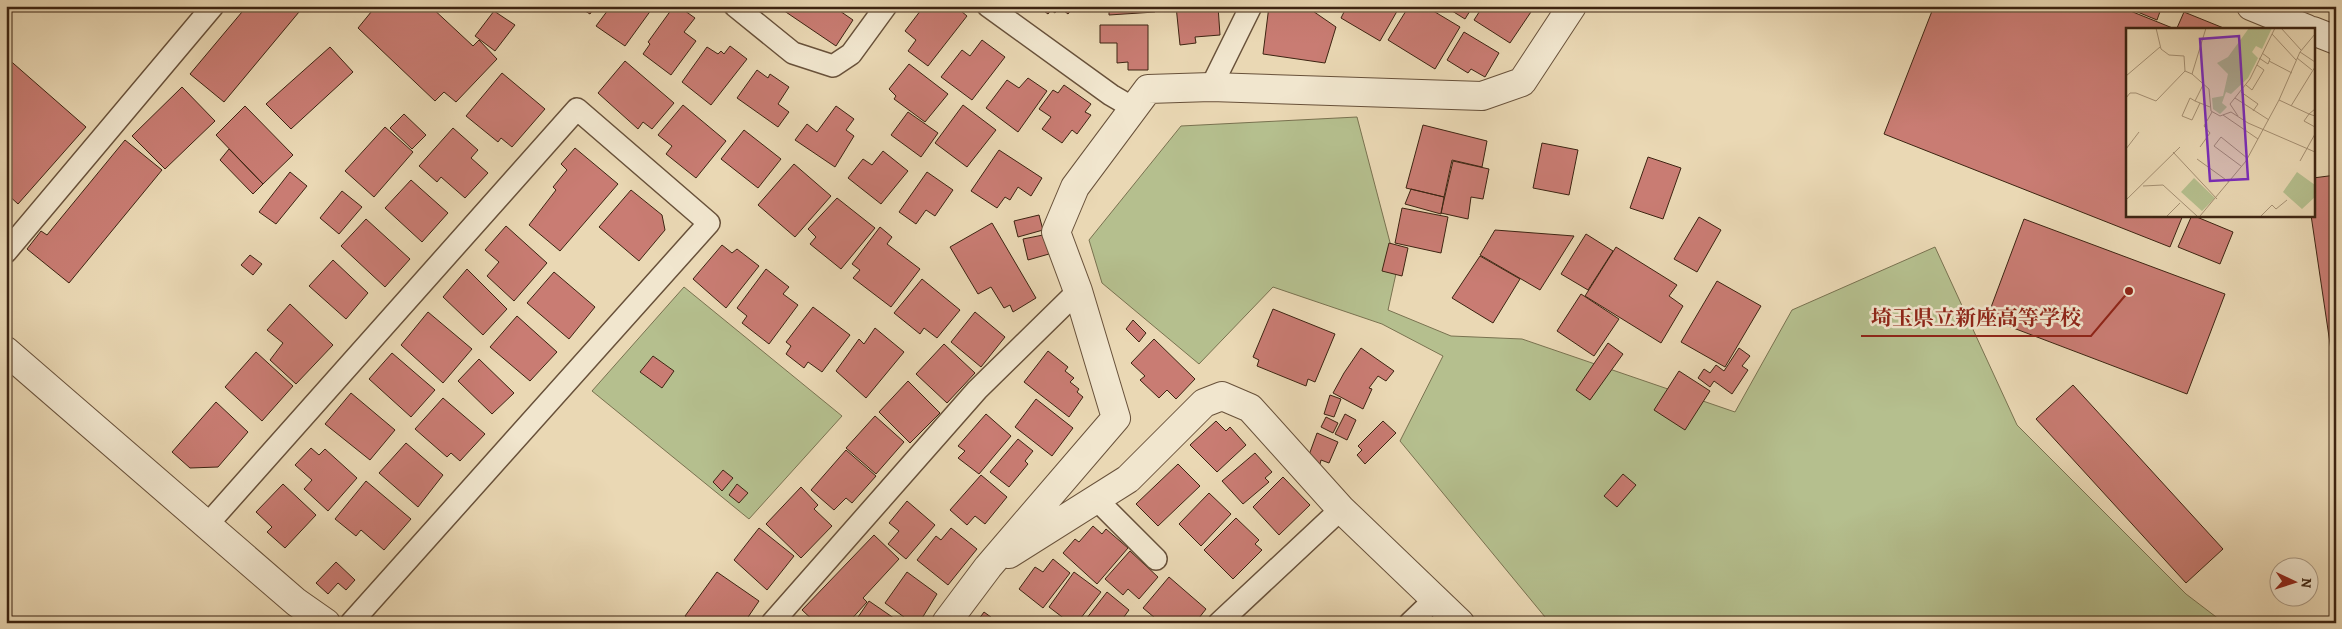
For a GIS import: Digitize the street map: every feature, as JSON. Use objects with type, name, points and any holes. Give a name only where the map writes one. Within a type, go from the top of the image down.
[{"type":"street","points":[[946,623],[988,567],[1116,418],[1078,290],[1056,232],[1075,187],[1135,110],[1148,89],[1210,87],[1482,96],[1522,82],[1572,6]]},
{"type":"street","points":[[2251,6],[2305,28]]},
{"type":"street","points":[[2314,31],[2336,40]]},
{"type":"street","points":[[6,351],[296,602],[326,623]]},
{"type":"street","points":[[988,567],[1128,479],[1204,403],[1222,396],[1250,408],[1341,509],[1460,623]]},
{"type":"lane","points":[[6,252],[213,6]]},
{"type":"lane","points":[[734,6],[793,54],[833,66],[851,54],[886,6]]},
{"type":"lane","points":[[988,6],[1110,95],[1135,110]]},
{"type":"lane","points":[[1210,87],[1251,6]]},
{"type":"lane","points":[[207,525],[577,109],[709,223],[351,623]]},
{"type":"lane","points":[[772,623],[977,390],[1078,290]]},
{"type":"lane","points":[[1097,500],[1156,559]]},
{"type":"lane","points":[[1219,623],[1341,509]]},
{"type":"lane","points":[[1410,623],[1434,600]]},
{"type":"green space","points":[[1357,117],[1397,269],[1388,310],[1451,336],[1522,339],[1735,412],[1792,310],[1935,247],[2017,425],[2186,594],[2224,623],[1550,623],[1400,441],[1443,356],[1382,324],[1273,287],[1199,364],[1102,283],[1089,240],[1181,126]]},
{"type":"green space","points":[[684,287],[842,416],[749,519],[592,391]]},
{"type":"building","points":[[247,6],[304,6],[224,102],[190,74]]},
{"type":"building","points":[[376,6],[430,6],[473,46],[479,40],[497,59],[456,102],[444,92],[435,101],[358,28]]},
{"type":"building","points":[[577,6],[595,6],[590,14]]},
{"type":"building","points":[[611,6],[654,6],[625,46],[596,26]]},
{"type":"building","points":[[674,6],[678,6],[695,18],[684,32],[696,41],[671,75],[643,54],[650,44],[648,42]]},
{"type":"building","points":[[777,6],[839,6],[837,9],[853,20],[836,46]]},
{"type":"building","points":[[924,6],[955,6],[967,16],[928,66],[908,51],[916,40],[905,31]]},
{"type":"building","points":[[1037,6],[1074,6],[1068,14],[1059,7],[1055,13],[1051,10],[1048,14]]},
{"type":"building","points":[[1109,6],[1155,6],[1155,12],[1109,15]]},
{"type":"building","points":[[1176,6],[1218,6],[1220,35],[1195,37],[1196,43],[1180,45]]},
{"type":"building","points":[[1269,6],[1307,7],[1336,27],[1325,63],[1263,54]]},
{"type":"building","points":[[1347,6],[1400,6],[1380,41],[1341,18]]},
{"type":"building","points":[[1409,6],[1425,6],[1460,27],[1435,69],[1388,40]]},
{"type":"building","points":[[1444,6],[1473,6],[1465,19]]},
{"type":"building","points":[[1483,6],[1535,6],[1510,43],[1474,20]]},
{"type":"building","points":[[1934,6],[2118,6],[2173,28],[2126,28],[2126,216],[2183,216],[2170,247],[1884,134]]},
{"type":"building","points":[[2123,6],[2162,6],[2157,20]]},
{"type":"building","points":[[494,11],[515,25],[495,51],[475,36]]},
{"type":"building","points":[[2184,12],[2224,28],[2177,28]]},
{"type":"building","points":[[1100,25],[1148,25],[1148,70],[1128,70],[1128,62],[1117,63],[1117,43],[1100,43]]},
{"type":"building","points":[[1464,32],[1499,53],[1485,77],[1471,69],[1468,73],[1447,60]]},
{"type":"building","points":[[982,40],[1005,57],[972,100],[941,77],[962,50],[970,56]]},
{"type":"building","points":[[730,46],[747,59],[711,105],[682,82],[707,47],[718,54],[721,51],[724,54]]},
{"type":"building","points":[[330,47],[353,72],[291,129],[266,104]]},
{"type":"building","points":[[6,57],[86,127],[18,204],[6,193]]},
{"type":"building","points":[[625,61],[674,103],[652,129],[643,122],[638,129],[598,93]]},
{"type":"building","points":[[909,64],[948,94],[925,122],[894,99],[896,96],[889,89]]},
{"type":"building","points":[[757,70],[768,78],[770,74],[789,87],[778,104],[789,112],[778,127],[737,98]]},
{"type":"building","points":[[502,73],[545,109],[512,147],[501,138],[498,142],[466,116]]},
{"type":"building","points":[[1028,78],[1047,91],[1018,132],[986,108],[1007,80],[1019,88]]},
{"type":"building","points":[[1064,85],[1091,104],[1085,112],[1091,115],[1077,134],[1072,130],[1062,143],[1042,129],[1051,117],[1039,109],[1053,90],[1058,93]]},
{"type":"building","points":[[182,87],[215,121],[165,169],[132,136]]},
{"type":"building","points":[[683,105],[726,141],[696,178],[666,154],[672,146],[658,135]]},
{"type":"building","points":[[963,105],[996,130],[967,167],[935,143]]},
{"type":"building","points":[[245,106],[293,155],[263,184],[216,135]]},
{"type":"building","points":[[836,106],[854,119],[846,130],[854,136],[835,167],[795,140],[807,124],[817,132]]},
{"type":"building","points":[[908,112],[938,133],[921,157],[891,135]]},
{"type":"building","points":[[404,114],[426,135],[412,149],[390,128]]},
{"type":"building","points":[[1423,125],[1487,141],[1482,167],[1452,160],[1444,197],[1406,188]]},
{"type":"building","points":[[385,127],[413,152],[374,197],[345,171]]},
{"type":"building","points":[[453,128],[478,150],[471,158],[488,173],[465,198],[441,177],[437,182],[419,166]]},
{"type":"building","points":[[744,130],[781,159],[758,188],[721,159]]},
{"type":"building","points":[[125,140],[162,170],[69,283],[27,249],[41,231],[47,235]]},
{"type":"building","points":[[1542,143],[1578,150],[1569,195],[1533,188]]},
{"type":"building","points":[[575,148],[618,184],[560,251],[529,225],[556,190],[553,187],[567,170],[561,164]]},
{"type":"building","points":[[229,149],[263,184],[253,194],[220,160]]},
{"type":"building","points":[[999,150],[1042,178],[1031,196],[1018,187],[1010,200],[1005,197],[997,208],[971,191]]},
{"type":"building","points":[[883,151],[908,171],[881,204],[848,178],[863,159],[872,165]]},
{"type":"building","points":[[1648,157],[1681,168],[1663,219],[1630,208]]},
{"type":"building","points":[[1453,161],[1489,169],[1483,199],[1471,197],[1468,219],[1441,213]]},
{"type":"building","points":[[794,164],[831,196],[795,237],[758,205]]},
{"type":"building","points":[[290,172],[307,186],[276,224],[259,212]]},
{"type":"building","points":[[927,172],[953,190],[935,216],[926,210],[916,224],[899,212]]},
{"type":"building","points":[[2336,175],[2336,384],[2311,216],[2314,216],[2314,178]]},
{"type":"building","points":[[411,180],[448,213],[422,242],[385,208]]},
{"type":"building","points":[[1411,189],[1444,197],[1441,214],[1405,204]]},
{"type":"building","points":[[631,190],[662,215],[665,230],[639,261],[599,227]]},
{"type":"building","points":[[342,191],[362,207],[339,234],[320,218]]},
{"type":"building","points":[[837,198],[875,228],[841,269],[810,244],[816,237],[808,229]]},
{"type":"building","points":[[1402,208],[1448,217],[1441,253],[1395,243]]},
{"type":"building","points":[[1039,215],[1043,230],[1018,237],[1014,221]]},
{"type":"building","points":[[2192,216],[2233,232],[2220,264],[2178,247]]},
{"type":"building","points":[[1699,217],[1721,230],[1697,272],[1674,259]]},
{"type":"building","points":[[366,219],[410,259],[385,287],[341,246]]},
{"type":"building","points":[[2024,219],[2225,294],[2187,394],[1987,318]]},
{"type":"building","points":[[992,223],[1036,298],[1013,312],[1010,305],[1004,308],[991,287],[978,294],[950,247]]},
{"type":"building","points":[[506,226],[547,263],[514,301],[487,276],[499,262],[485,250]]},
{"type":"building","points":[[880,227],[892,237],[887,244],[920,269],[891,307],[853,278],[860,270],[852,264]]},
{"type":"building","points":[[1495,230],[1574,236],[1540,290],[1480,255]]},
{"type":"building","points":[[1586,234],[1613,251],[1588,290],[1561,274]]},
{"type":"building","points":[[1043,235],[1049,254],[1028,260],[1023,239]]},
{"type":"building","points":[[1389,243],[1408,248],[1402,276],[1382,271]]},
{"type":"building","points":[[722,245],[732,253],[737,249],[759,266],[726,308],[693,279]]},
{"type":"building","points":[[1616,247],[1677,285],[1669,296],[1683,306],[1661,343],[1585,296]]},
{"type":"building","points":[[250,255],[262,264],[253,275],[241,265]]},
{"type":"building","points":[[1480,256],[1520,279],[1493,323],[1452,298]]},
{"type":"building","points":[[333,260],[368,293],[346,319],[309,286]]},
{"type":"building","points":[[467,269],[507,309],[483,335],[443,297]]},
{"type":"building","points":[[766,269],[789,287],[783,294],[798,305],[769,344],[742,323],[747,316],[737,308]]},
{"type":"building","points":[[554,272],[595,307],[569,339],[527,303]]},
{"type":"building","points":[[922,279],[960,310],[937,338],[924,328],[920,334],[894,313]]},
{"type":"building","points":[[1717,281],[1761,306],[1725,367],[1681,342]]},
{"type":"building","points":[[1581,294],[1619,319],[1594,356],[1557,331]]},
{"type":"building","points":[[290,304],[333,345],[296,384],[270,360],[283,343],[267,330]]},
{"type":"building","points":[[813,307],[850,335],[822,372],[808,362],[804,368],[786,354],[791,346],[786,342]]},
{"type":"building","points":[[1273,309],[1335,334],[1315,382],[1308,379],[1306,386],[1257,366],[1259,360],[1253,357]]},
{"type":"building","points":[[428,312],[472,349],[443,383],[401,345]]},
{"type":"building","points":[[975,312],[1005,337],[981,367],[951,342]]},
{"type":"building","points":[[517,316],[557,352],[530,381],[490,347]]},
{"type":"building","points":[[1133,320],[1146,333],[1139,342],[1126,329]]},
{"type":"building","points":[[875,328],[904,352],[866,398],[836,371],[859,339],[864,344]]},
{"type":"building","points":[[1154,339],[1195,379],[1176,399],[1167,390],[1159,398],[1140,380],[1145,376],[1131,363]]},
{"type":"building","points":[[1608,343],[1623,354],[1590,400],[1576,390]]},
{"type":"building","points":[[944,344],[975,373],[947,403],[916,374]]},
{"type":"building","points":[[1361,348],[1394,371],[1386,381],[1378,376],[1369,388],[1372,389],[1363,409],[1333,393]]},
{"type":"building","points":[[1739,348],[1750,356],[1742,366],[1748,370],[1732,394],[1714,381],[1710,387],[1698,378],[1704,369],[1710,373],[1716,365],[1724,371]]},
{"type":"building","points":[[1048,351],[1068,367],[1065,371],[1074,378],[1070,382],[1079,389],[1077,392],[1083,397],[1069,417],[1024,382]]},
{"type":"building","points":[[256,352],[293,386],[262,421],[225,387]]},
{"type":"building","points":[[392,353],[435,390],[411,417],[369,379]]},
{"type":"building","points":[[653,356],[674,371],[662,388],[640,372]]},
{"type":"building","points":[[479,359],[514,393],[492,414],[458,381]]},
{"type":"building","points":[[1679,371],[1710,391],[1685,430],[1654,410]]},
{"type":"building","points":[[908,381],[940,413],[910,443],[879,412]]},
{"type":"building","points":[[2073,385],[2223,549],[2186,583],[2036,419]]},
{"type":"building","points":[[351,393],[395,430],[370,460],[325,424]]},
{"type":"building","points":[[1330,395],[1341,399],[1334,417],[1324,414]]},
{"type":"building","points":[[443,398],[485,434],[460,461],[451,453],[447,457],[415,429]]},
{"type":"building","points":[[1036,399],[1073,428],[1052,456],[1015,427]]},
{"type":"building","points":[[216,402],[248,432],[218,467],[190,468],[172,452]]},
{"type":"building","points":[[986,414],[1011,436],[979,474],[958,458],[965,451],[958,446]]},
{"type":"building","points":[[1345,414],[1356,420],[1347,440],[1335,434]]},
{"type":"building","points":[[875,416],[904,442],[876,474],[846,448]]},
{"type":"building","points":[[1326,417],[1338,423],[1333,433],[1321,427]]},
{"type":"building","points":[[1216,421],[1226,431],[1230,427],[1246,445],[1217,472],[1190,445]]},
{"type":"building","points":[[1383,421],[1396,433],[1365,464],[1357,455],[1362,450],[1358,446]]},
{"type":"building","points":[[1317,433],[1338,442],[1329,463],[1321,460],[1320,464],[1309,455]]},
{"type":"building","points":[[1018,439],[1033,451],[1025,461],[1028,464],[1009,487],[990,472]]},
{"type":"building","points":[[406,443],[443,475],[418,507],[379,473]]},
{"type":"building","points":[[311,448],[319,455],[325,449],[357,478],[328,511],[304,489],[312,480],[295,465]]},
{"type":"building","points":[[846,450],[876,476],[852,503],[846,498],[834,510],[811,490]]},
{"type":"building","points":[[1255,453],[1272,472],[1265,478],[1269,482],[1243,504],[1222,481]]},
{"type":"building","points":[[1178,464],[1200,486],[1158,526],[1136,504]]},
{"type":"building","points":[[723,470],[733,478],[722,491],[713,482]]},
{"type":"building","points":[[1623,474],[1636,485],[1617,507],[1604,496]]},
{"type":"building","points":[[981,475],[1007,497],[985,524],[975,516],[967,525],[950,510]]},
{"type":"building","points":[[1283,477],[1310,505],[1279,535],[1253,507]]},
{"type":"building","points":[[366,481],[411,519],[384,550],[361,530],[356,536],[335,519]]},
{"type":"building","points":[[283,484],[316,515],[285,548],[267,532],[272,527],[256,512]]},
{"type":"building","points":[[737,484],[748,493],[739,503],[729,495]]},
{"type":"building","points":[[801,487],[818,505],[814,509],[832,526],[801,558],[766,524]]},
{"type":"building","points":[[1209,493],[1231,514],[1201,546],[1179,524]]},
{"type":"building","points":[[907,501],[935,525],[906,559],[888,544],[899,531],[889,523]]},
{"type":"building","points":[[1236,518],[1259,540],[1255,544],[1262,550],[1233,579],[1204,550]]},
{"type":"building","points":[[1093,526],[1102,534],[1106,529],[1128,548],[1097,584],[1063,553],[1075,539],[1079,542]]},
{"type":"building","points":[[759,528],[794,556],[767,590],[734,560]]},
{"type":"building","points":[[951,528],[977,549],[948,585],[917,560],[936,536],[941,540]]},
{"type":"building","points":[[874,535],[899,559],[863,598],[867,602],[848,623],[816,623],[802,610]]},
{"type":"building","points":[[1130,551],[1158,577],[1139,599],[1128,589],[1123,595],[1105,579]]},
{"type":"building","points":[[1053,559],[1070,573],[1043,608],[1019,589],[1035,567],[1043,572]]},
{"type":"building","points":[[336,562],[355,580],[346,590],[338,583],[328,594],[316,583]]},
{"type":"building","points":[[717,572],[759,601],[744,623],[694,623],[685,616]]},
{"type":"building","points":[[907,572],[937,594],[919,623],[912,623],[885,603]]},
{"type":"building","points":[[1074,572],[1101,592],[1077,623],[1070,623],[1049,607]]},
{"type":"building","points":[[1169,577],[1206,609],[1195,623],[1161,623],[1143,608]]},
{"type":"building","points":[[1107,592],[1129,610],[1121,621],[1123,623],[1083,623]]},
{"type":"building","points":[[869,601],[901,623],[854,623]]},
{"type":"building","points":[[984,612],[999,623],[976,623]]},
{"type":"place","name":"埼玉県立新座高等学校","points":[[2129,291]]}]
